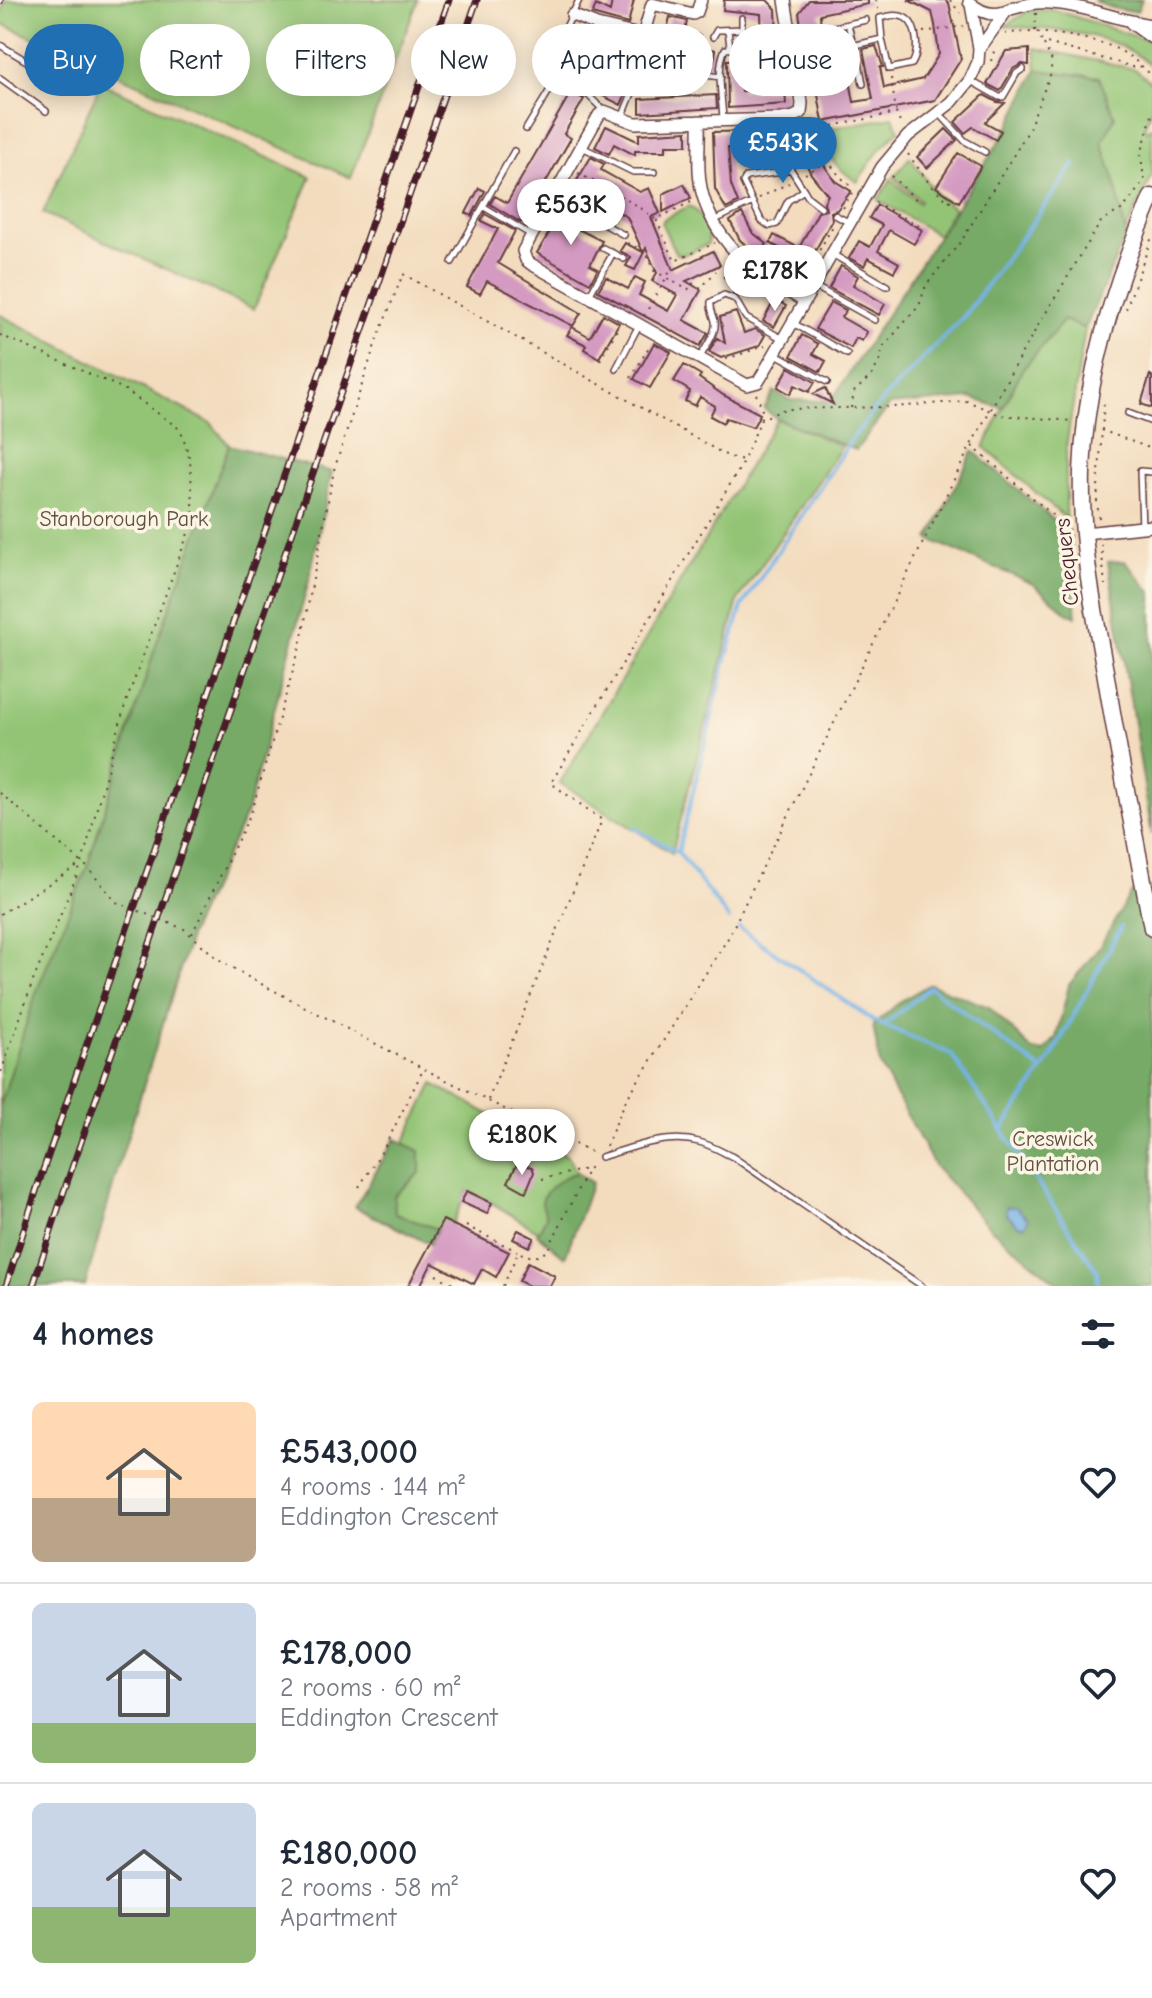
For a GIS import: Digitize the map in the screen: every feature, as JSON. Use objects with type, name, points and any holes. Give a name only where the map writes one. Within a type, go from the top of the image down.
[{"type":"main road","name":"Chequers","points":[[1152,197],[1105,326],[1093,426],[1082,473],[1092,532],[1112,715],[1152,928]]},
{"type":"street","points":[[646,24],[652,2],[693,14],[697,12],[701,0]]},
{"type":"street","points":[[785,0],[789,24]]},
{"type":"street","points":[[970,2],[987,14],[1037,3],[1070,2],[1131,22],[1152,25]]},
{"type":"street","points":[[801,96],[801,113],[782,125],[723,120],[635,123],[604,111],[531,234],[523,251],[526,260],[656,334],[702,354],[741,383],[753,385],[758,382],[775,353],[778,336],[792,322],[799,298],[813,286],[831,253],[841,218],[908,136],[962,93],[970,80],[978,62],[979,48],[970,2]]},
{"type":"street","points":[[979,48],[1012,7]]},
{"type":"street","points":[[572,15],[594,24]]},
{"type":"street","points":[[1131,22],[1152,38]]},
{"type":"street","points":[[699,121],[703,197],[724,239],[743,262],[799,298]]},
{"type":"street","points":[[1092,532],[1147,527]]},
{"type":"lane","points":[[568,24],[579,0]]},
{"type":"lane","points":[[897,15],[907,19],[917,52],[912,64],[889,69],[882,39],[879,21],[883,17],[897,15]]},
{"type":"lane","points":[[713,37],[717,30],[742,33],[742,18]]},
{"type":"lane","points":[[848,24],[866,20]]},
{"type":"lane","points":[[728,30],[729,38]]},
{"type":"lane","points":[[860,44],[882,39]]},
{"type":"lane","points":[[0,45],[24,59]]},
{"type":"lane","points":[[723,120],[722,54],[729,48]]},
{"type":"lane","points":[[970,80],[1003,97],[1017,73],[1023,69]]},
{"type":"lane","points":[[860,71],[863,84]]},
{"type":"lane","points":[[713,76],[721,77]]},
{"type":"lane","points":[[0,78],[46,111]]},
{"type":"lane","points":[[526,129],[557,78],[588,95],[604,111]]},
{"type":"lane","points":[[622,119],[631,96]]},
{"type":"lane","points":[[938,112],[965,141],[985,152]]},
{"type":"lane","points":[[783,145],[790,168],[804,190],[821,207]]},
{"type":"lane","points":[[581,146],[633,172],[654,172]]},
{"type":"lane","points":[[452,262],[514,151]]},
{"type":"lane","points":[[790,168],[743,179],[761,220],[773,227],[788,201],[804,190]]},
{"type":"lane","points":[[553,196],[624,235]]},
{"type":"lane","points":[[714,220],[751,203]]},
{"type":"lane","points":[[484,207],[531,234]]},
{"type":"lane","points":[[603,248],[624,259]]},
{"type":"lane","points":[[589,296],[613,253]]},
{"type":"lane","points":[[831,253],[887,286]]},
{"type":"lane","points":[[813,286],[875,320]]},
{"type":"lane","points":[[702,354],[716,323],[711,302],[724,295],[735,299],[746,318],[778,336]]},
{"type":"lane","points":[[792,322],[847,354]]},
{"type":"lane","points":[[616,369],[639,324]]},
{"type":"lane","points":[[775,353],[827,382]]},
{"type":"lane","points":[[1128,413],[1152,422]]},
{"type":"lane","points":[[1147,527],[1140,471],[1152,472]]},
{"type":"lane","points":[[601,1157],[661,1140],[681,1138],[700,1142],[733,1157],[922,1286]]},
{"type":"path","points":[[914,34],[965,26],[950,0]]},
{"type":"path","points":[[851,408],[854,392],[872,375],[883,347],[919,306],[926,285],[962,240],[1027,133],[1050,75],[1052,61],[1037,32],[1037,3]]},
{"type":"path","points":[[1001,36],[1037,32],[1114,47],[1152,76]]},
{"type":"path","points":[[1043,42],[1137,68],[1142,66]]},
{"type":"path","points":[[889,69],[896,113],[908,136]]},
{"type":"path","points":[[801,113],[822,128],[896,113]]},
{"type":"path","points":[[466,1226],[532,1258],[542,1256],[548,1249],[588,1169],[601,1157],[626,1100],[728,938],[971,445],[1024,349],[1102,220],[1123,209],[1144,181],[1141,155],[1152,115]]},
{"type":"path","points":[[799,298],[854,189],[832,168],[823,150],[822,128]]},
{"type":"path","points":[[908,154],[939,195],[949,202],[951,199],[956,202]]},
{"type":"path","points":[[882,167],[919,202]]},
{"type":"path","points":[[569,168],[656,219],[675,261]]},
{"type":"path","points":[[656,219],[703,197]]},
{"type":"path","points":[[874,201],[923,228]]},
{"type":"path","points":[[624,235],[626,242],[646,252],[653,270],[688,290],[692,283],[701,288],[716,271]]},
{"type":"path","points":[[1123,319],[1152,237]]},
{"type":"path","points":[[639,324],[675,261],[724,239]]},
{"type":"path","points":[[192,934],[251,813],[300,647],[334,470],[376,342],[403,274],[729,457],[744,460]]},
{"type":"path","points":[[600,360],[625,316]]},
{"type":"path","points":[[631,378],[656,334]]},
{"type":"path","points":[[0,335],[124,389],[181,430],[190,460],[194,517],[125,705],[82,863],[33,981],[0,1075]]},
{"type":"path","points":[[702,354],[722,360],[765,347],[778,336]]},
{"type":"path","points":[[488,1100],[602,820],[551,783],[744,460],[761,419],[762,408],[753,385]]},
{"type":"path","points":[[971,445],[1071,531],[1092,532],[1097,501],[1093,426],[1105,396]]},
{"type":"path","points":[[761,419],[785,409],[893,407],[967,401],[1000,415],[1093,426],[1152,449]]},
{"type":"path","points":[[0,793],[82,863],[116,902],[184,929],[218,959],[248,977],[601,1157]]},
{"type":"path","points":[[0,914],[82,863]]},
{"type":"path","points":[[359,1187],[384,1148],[424,1069]]},
{"type":"path","points":[[542,1179],[588,1169]]},
{"type":"path","points":[[503,1286],[518,1252]]},
{"type":"path","points":[[436,1275],[458,1286]]},
{"type":"green space","points":[[6,0],[418,0],[395,61],[395,24],[266,24],[266,96],[382,96],[351,178],[165,96],[250,96],[250,24],[140,24],[140,85],[124,78],[124,24],[24,24],[24,34],[0,23]]},
{"type":"green space","points":[[1093,0],[1142,0],[1137,11],[1131,11]]},
{"type":"green space","points":[[1052,9],[1149,41],[1152,46],[1152,67],[1137,55],[1102,39],[1063,31],[1005,26],[1028,11]]},
{"type":"green space","points":[[1035,48],[1135,69],[1152,83],[1152,108],[1144,128],[1148,131],[1152,126],[1152,176],[1125,233],[1115,182],[1102,142],[1099,77],[1037,70]]},
{"type":"green space","points":[[1037,70],[1099,77],[1115,117],[1102,142],[1115,182],[1126,235],[1085,329],[1064,320],[1022,370],[1003,408],[970,398],[890,405],[856,450],[778,419],[764,409],[774,391],[790,400],[831,401],[1010,125]]},
{"type":"green space","points":[[124,93],[311,177],[254,309],[43,213],[95,96],[124,96]]},
{"type":"green space","points":[[893,117],[899,130],[880,149],[857,182],[832,160],[825,145],[827,129]]},
{"type":"green space","points":[[910,157],[937,195],[954,208],[938,235],[878,200],[891,179],[919,203],[920,200],[894,177]]},
{"type":"green space","points":[[689,206],[704,222],[708,244],[683,255],[676,254],[662,224],[664,219]]},
{"type":"green space","name":"Stanborough Park","points":[[0,315],[211,423],[229,445],[0,1276]]},
{"type":"green space","points":[[1064,320],[1085,329],[1066,447],[1066,519],[984,447],[1022,370]]},
{"type":"green space","points":[[777,419],[842,446],[738,600],[672,853],[560,783]]},
{"type":"green space","points":[[229,445],[332,472],[309,580],[247,812],[189,936],[85,1286],[0,1286],[0,1106],[37,990],[87,867],[155,648]]},
{"type":"green space","points":[[973,451],[1070,534],[1076,616],[1033,584],[929,539]]},
{"type":"green space","points":[[1125,561],[1152,593],[1152,835],[1108,562]]},
{"type":"green space","name":"Creswick Plantation","points":[[1152,887],[1152,1286],[1061,1286],[991,1229],[935,1167],[880,1065],[873,1025],[901,1001],[930,984],[989,1007],[1032,1050],[1044,1052],[1056,1038],[1069,985],[1099,948],[1131,893]]},
{"type":"green space","points":[[433,1084],[569,1157],[577,1173],[547,1237],[467,1191],[452,1225],[430,1244],[355,1207],[395,1139],[404,1143]]},
{"type":"green space","points":[[395,1139],[420,1151],[420,1173],[394,1196],[395,1214],[438,1229],[430,1244],[355,1207]]},
{"type":"green space","points":[[577,1173],[592,1183],[565,1257],[537,1234],[546,1217],[542,1203],[546,1193],[561,1180]]},
{"type":"water","points":[[1006,1207],[1016,1207],[1028,1219],[1025,1226],[1018,1225],[1006,1214]]},
{"type":"building","points":[[612,0],[634,0],[628,24],[592,14],[596,5],[610,12]]},
{"type":"building","points":[[724,0],[767,0],[776,9],[776,24],[761,24],[761,14],[723,10]]},
{"type":"building","points":[[809,0],[868,0],[868,4],[820,14],[821,24],[801,24],[799,13]]},
{"type":"building","points":[[908,0],[945,0],[949,3],[961,59],[935,100],[823,122],[818,96],[853,96],[854,102],[873,99],[863,49],[876,46],[883,67],[880,67],[884,88],[923,79],[939,54],[932,12]]},
{"type":"building","points":[[670,17],[687,21],[686,24],[668,24]]},
{"type":"building","points":[[1029,49],[1029,65],[1022,64],[1013,69],[1000,91],[987,84],[1006,51]]},
{"type":"building","points":[[727,60],[729,96],[785,96],[786,104],[728,108]]},
{"type":"building","points":[[716,95],[717,108],[640,113],[640,99]]},
{"type":"building","points":[[984,95],[1005,103],[985,122],[1001,131],[996,140],[973,127],[965,133],[955,122]]},
{"type":"building","points":[[569,96],[584,99],[564,134],[571,138],[523,222],[490,204],[495,196],[507,203]]},
{"type":"building","points":[[603,96],[625,96],[621,105]]},
{"type":"building","points":[[606,126],[639,142],[639,134],[687,131],[687,145],[666,145],[666,151],[635,151],[635,155],[614,144],[609,154],[595,147]]},
{"type":"building","points":[[946,129],[957,140],[927,168],[917,157]]},
{"type":"building","points":[[818,130],[818,145],[826,159],[822,162],[835,181],[851,191],[837,210],[831,212],[832,220],[798,282],[785,274],[791,264],[786,261],[790,254],[770,243],[774,235],[799,248],[818,212],[826,210],[824,202],[828,195],[811,174],[797,144],[789,145],[783,140],[778,142],[778,147],[728,148],[731,185],[738,203],[726,209],[715,189],[713,132]]},
{"type":"building","points":[[958,153],[981,166],[959,202],[936,187]]},
{"type":"building","points":[[591,157],[604,164],[601,170],[640,192],[649,188],[660,213],[651,217],[673,270],[713,251],[720,265],[686,281],[701,290],[684,320],[708,333],[700,346],[598,291],[606,277],[628,289],[635,277],[645,282],[639,295],[668,311],[677,295],[652,281],[657,273],[646,248],[635,270],[626,266],[631,257],[620,251],[625,243],[643,252],[627,217],[586,195],[581,205],[567,197]]},
{"type":"building","points":[[684,184],[691,198],[663,212],[663,194]]},
{"type":"building","points":[[479,188],[485,191],[472,216],[466,213]]},
{"type":"building","points":[[877,205],[922,230],[914,244],[889,230],[878,251],[899,263],[894,272],[868,258],[864,266],[849,258],[859,241],[870,247],[882,225],[869,218]]},
{"type":"building","points":[[564,208],[582,218],[576,228],[602,241],[590,265],[598,269],[590,283],[537,253]]},
{"type":"building","points":[[742,213],[752,232],[767,244],[759,256],[740,240],[730,221]]},
{"type":"building","points":[[485,214],[515,231],[498,263],[581,313],[573,326],[487,281],[480,294],[467,287],[498,229],[481,221]]},
{"type":"building","points":[[841,266],[858,276],[853,285],[885,304],[879,315],[829,288]]},
{"type":"building","points":[[732,269],[755,288],[750,297],[724,277]]},
{"type":"building","points":[[775,299],[786,306],[774,327],[763,321]]},
{"type":"building","points":[[831,302],[846,310],[841,317],[867,332],[862,341],[856,338],[851,348],[815,329]]},
{"type":"building","points":[[736,312],[744,333],[755,329],[765,335],[759,346],[721,358],[709,352],[717,338],[725,343],[720,317]]},
{"type":"building","points":[[603,314],[619,323],[599,358],[584,349],[586,345],[567,335],[572,327],[590,337]]},
{"type":"building","points":[[802,335],[818,344],[813,354],[826,361],[820,372],[791,356]]},
{"type":"building","points":[[654,343],[671,352],[650,388],[634,379]]},
{"type":"building","points":[[684,365],[701,375],[699,378],[723,395],[760,414],[753,427],[726,418],[723,423],[710,416],[715,406],[700,397],[695,406],[685,401],[690,391],[674,381]]},
{"type":"building","points":[[789,367],[815,382],[809,392],[795,385],[790,394],[778,387]]},
{"type":"building","points":[[1152,376],[1152,408],[1141,404]]},
{"type":"building","points":[[825,388],[833,404],[813,394]]},
{"type":"building","points":[[517,1164],[532,1167],[534,1172],[526,1192],[508,1182]]},
{"type":"building","points":[[467,1191],[492,1203],[487,1214],[461,1202]]},
{"type":"building","points":[[443,1220],[509,1252],[496,1277],[482,1269],[474,1284],[432,1263],[420,1286],[408,1286]]},
{"type":"building","points":[[518,1230],[534,1238],[529,1247],[513,1239]]},
{"type":"building","points":[[528,1262],[555,1276],[550,1286],[529,1286],[519,1281]]},
{"type":"waterway","points":[[729,919],[678,852],[742,606],[852,439],[880,403],[965,315],[1075,164]]},
{"type":"waterway","points":[[634,828],[677,852]]},
{"type":"waterway","points":[[1002,1130],[1052,1056],[1121,927]]},
{"type":"waterway","points":[[739,928],[874,1021],[951,1054],[1097,1271],[1098,1286]]},
{"type":"waterway","points":[[884,1025],[930,987],[1042,1070]]},
{"type":"railway","points":[[6,1286],[39,1182],[449,0]]},
{"type":"railway","points":[[33,1286],[477,0]]}]
